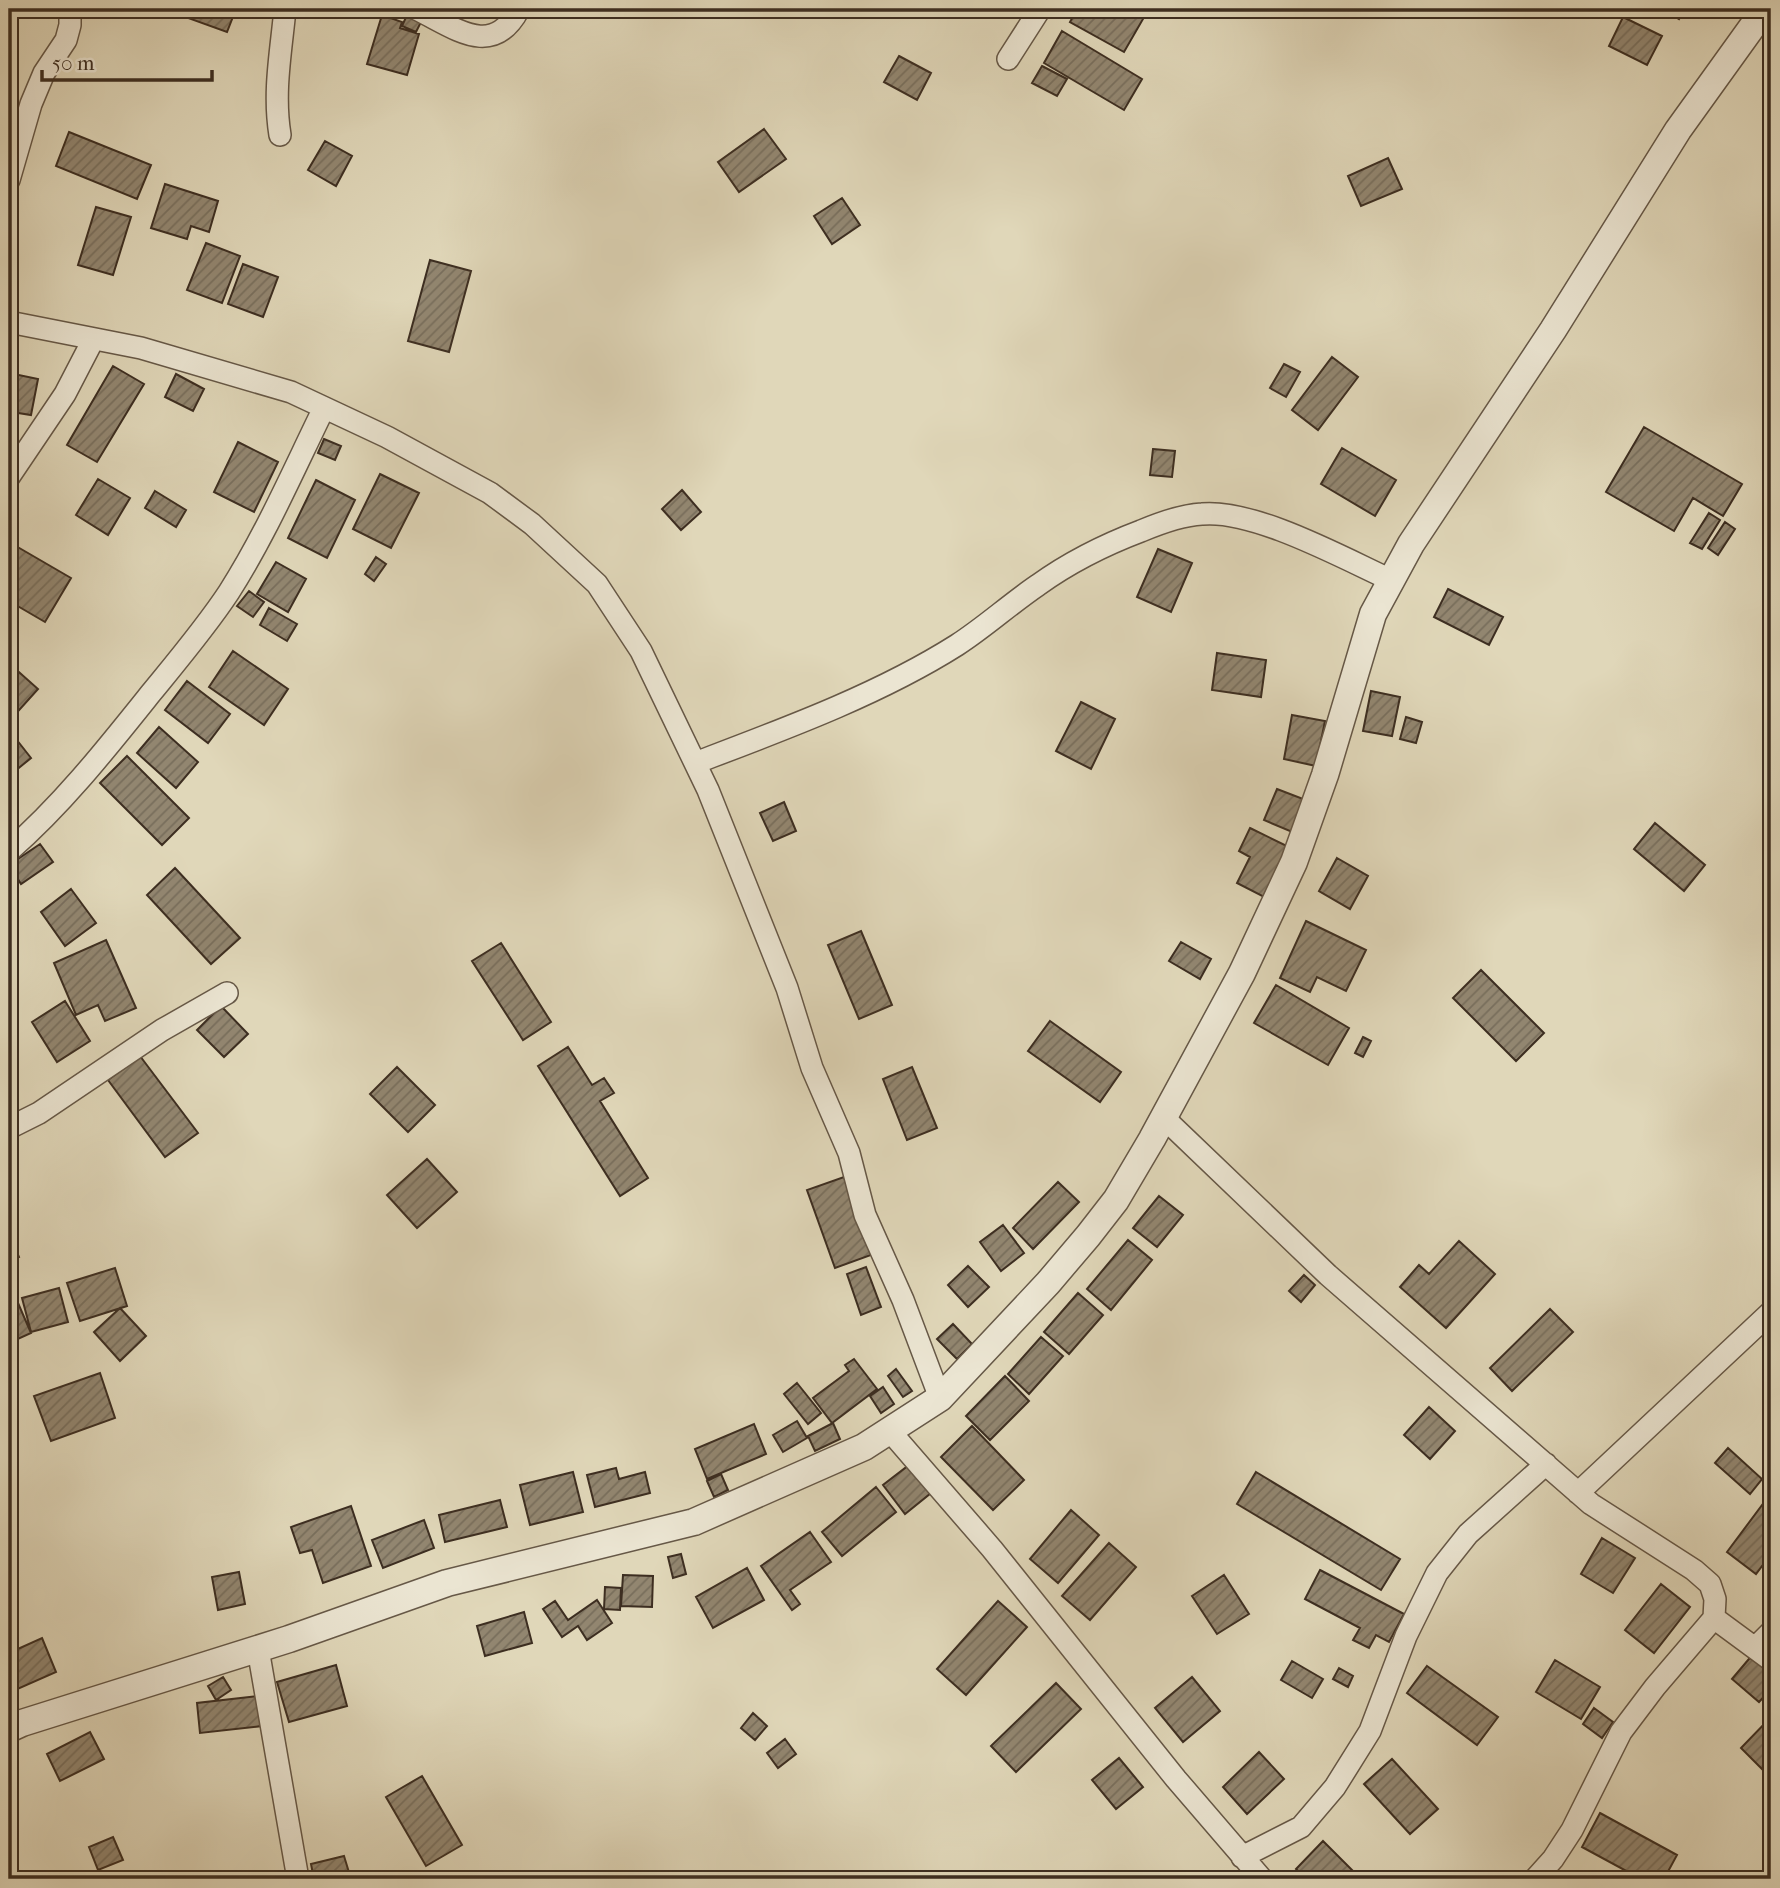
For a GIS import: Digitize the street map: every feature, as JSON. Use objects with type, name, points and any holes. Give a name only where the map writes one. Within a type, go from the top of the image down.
[{"type":"street","points":[[9,180],[31,104],[44,73],[66,40],[70,9]]},
{"type":"street","points":[[280,135],[276,112],[276,79],[285,9]]},
{"type":"street","points":[[416,9],[468,35],[489,37],[511,24],[519,9]]},
{"type":"street","points":[[1008,59],[1040,9]]},
{"type":"street","points":[[9,1729],[258,1649],[447,1583],[694,1522],[864,1447],[940,1398],[1048,1283],[1116,1200],[1164,1118],[1242,973],[1294,862],[1325,775],[1373,614],[1410,544],[1553,331],[1678,130],[1765,9]]},
{"type":"street","points":[[9,321],[141,348],[291,392],[387,438],[490,493],[532,524],[597,584],[641,651],[708,790],[786,988],[812,1068],[849,1153],[865,1215],[903,1300],[940,1398]]},
{"type":"street","points":[[9,477],[65,394],[93,340]]},
{"type":"street","points":[[9,851],[31,831],[115,739],[228,593],[256,544],[324,408]]},
{"type":"street","points":[[695,763],[833,708],[914,669],[957,645],[1038,584],[1076,560],[1160,523],[1202,514],[1230,514],[1287,534],[1391,580]]},
{"type":"street","points":[[9,1128],[39,1113],[162,1030],[227,993]]},
{"type":"street","points":[[1164,1118],[1328,1275],[1578,1493],[1694,1570],[1710,1584],[1715,1600],[1714,1618],[1655,1687],[1621,1732],[1566,1839],[1535,1879]]},
{"type":"street","points":[[1578,1493],[1771,1312]]},
{"type":"street","points":[[889,1430],[992,1549],[1176,1779],[1262,1879]]},
{"type":"street","points":[[1242,1857],[1301,1827],[1335,1787],[1370,1731],[1406,1636],[1437,1573],[1468,1534],[1546,1464]]},
{"type":"street","points":[[1714,1618],[1763,1654],[1771,1632]]},
{"type":"street","points":[[258,1649],[298,1879]]},
{"type":"building","points":[[191,9],[236,9],[227,32],[188,18]]},
{"type":"building","points":[[380,9],[401,9],[400,17],[379,14]]},
{"type":"building","points":[[1077,9],[1125,9],[1143,19],[1124,52],[1070,22]]},
{"type":"building","points":[[1663,9],[1685,9],[1679,19]]},
{"type":"building","points":[[382,15],[402,22],[400,28],[419,34],[407,75],[367,64]]},
{"type":"building","points":[[407,15],[421,22],[416,32],[402,26]]},
{"type":"building","points":[[1623,17],[1662,36],[1647,65],[1609,46]]},
{"type":"building","points":[[1062,31],[1142,79],[1124,110],[1044,63]]},
{"type":"building","points":[[899,56],[931,73],[917,100],[884,82]]},
{"type":"building","points":[[1042,66],[1067,79],[1057,96],[1032,83]]},
{"type":"building","points":[[764,129],[786,159],[739,192],[718,162]]},
{"type":"building","points":[[69,132],[151,165],[137,199],[56,166]]},
{"type":"building","points":[[325,141],[352,156],[336,186],[308,170]]},
{"type":"building","points":[[1388,158],[1402,189],[1361,206],[1348,176]]},
{"type":"building","points":[[165,184],[218,201],[209,232],[191,226],[187,239],[151,228]]},
{"type":"building","points":[[842,198],[860,225],[832,244],[814,216]]},
{"type":"building","points":[[96,207],[131,217],[113,275],[78,265]]},
{"type":"building","points":[[206,243],[240,256],[222,303],[187,290]]},
{"type":"building","points":[[430,260],[471,271],[449,352],[408,341]]},
{"type":"building","points":[[243,264],[278,277],[263,317],[228,304]]},
{"type":"building","points":[[1332,357],[1358,377],[1318,430],[1292,410]]},
{"type":"building","points":[[1284,364],[1300,372],[1286,397],[1270,388]]},
{"type":"building","points":[[113,366],[144,384],[97,462],[67,445]]},
{"type":"building","points":[[9,373],[38,379],[31,415],[9,415]]},
{"type":"building","points":[[176,374],[204,389],[193,411],[165,397]]},
{"type":"building","points":[[1644,427],[1742,484],[1723,516],[1693,498],[1674,531],[1606,492]]},
{"type":"building","points":[[324,439],[341,446],[335,460],[318,453]]},
{"type":"building","points":[[238,442],[278,462],[254,512],[214,492]]},
{"type":"building","points":[[1342,448],[1396,480],[1375,516],[1321,484]]},
{"type":"building","points":[[1153,449],[1175,451],[1172,477],[1150,475]]},
{"type":"building","points":[[380,474],[419,493],[391,548],[353,529]]},
{"type":"building","points":[[98,479],[130,498],[108,535],[76,515]]},
{"type":"building","points":[[316,480],[355,500],[327,558],[288,538]]},
{"type":"building","points":[[682,490],[701,512],[681,530],[662,509]]},
{"type":"building","points":[[155,491],[186,510],[176,527],[145,508]]},
{"type":"building","points":[[1709,513],[1720,520],[1702,549],[1690,543]]},
{"type":"building","points":[[1725,522],[1735,529],[1718,555],[1708,548]]},
{"type":"building","points":[[9,542],[71,578],[45,622],[9,601]]},
{"type":"building","points":[[1158,549],[1192,563],[1171,612],[1137,597]]},
{"type":"building","points":[[376,557],[386,564],[374,581],[365,574]]},
{"type":"building","points":[[276,562],[306,579],[288,612],[257,594]]},
{"type":"building","points":[[1448,589],[1503,617],[1489,645],[1434,617]]},
{"type":"building","points":[[249,591],[264,602],[253,617],[237,606]]},
{"type":"building","points":[[269,608],[297,624],[287,641],[260,625]]},
{"type":"building","points":[[233,651],[288,689],[264,725],[209,687]]},
{"type":"building","points":[[1217,653],[1266,660],[1261,697],[1212,690]]},
{"type":"building","points":[[11,665],[38,689],[12,718],[9,716]]},
{"type":"building","points":[[187,681],[230,714],[208,743],[165,710]]},
{"type":"building","points":[[1371,691],[1400,697],[1392,736],[1363,731]]},
{"type":"building","points":[[1081,702],[1115,719],[1091,769],[1056,751]]},
{"type":"building","points":[[1292,715],[1325,721],[1316,766],[1284,759]]},
{"type":"building","points":[[1406,717],[1422,722],[1416,743],[1400,739]]},
{"type":"building","points":[[159,727],[198,762],[176,788],[137,753]]},
{"type":"building","points":[[9,730],[31,758],[9,776]]},
{"type":"building","points":[[127,756],[189,818],[162,845],[100,783]]},
{"type":"building","points":[[1277,789],[1311,802],[1297,834],[1264,820]]},
{"type":"building","points":[[784,802],[796,831],[773,841],[760,813]]},
{"type":"building","points":[[1655,823],[1705,865],[1684,891],[1634,849]]},
{"type":"building","points":[[1250,828],[1295,850],[1270,900],[1237,883],[1250,857],[1239,851]]},
{"type":"building","points":[[40,844],[53,862],[21,884],[9,865]]},
{"type":"building","points":[[1337,858],[1368,876],[1350,909],[1319,891]]},
{"type":"building","points":[[175,868],[240,938],[211,964],[147,895]]},
{"type":"building","points":[[71,889],[96,923],[65,946],[41,912]]},
{"type":"building","points":[[1306,921],[1366,950],[1346,991],[1317,977],[1310,992],[1280,978]]},
{"type":"building","points":[[861,931],[892,1005],[859,1019],[828,945]]},
{"type":"building","points":[[106,940],[136,1008],[105,1021],[98,1005],[76,1015],[54,963]]},
{"type":"building","points":[[1181,942],[1211,959],[1200,979],[1169,961]]},
{"type":"building","points":[[501,943],[551,1022],[523,1040],[472,961]]},
{"type":"building","points":[[1481,970],[1544,1033],[1516,1061],[1453,998]]},
{"type":"building","points":[[1276,985],[1349,1028],[1328,1065],[1254,1023]]},
{"type":"building","points":[[65,1001],[90,1041],[57,1062],[32,1022]]},
{"type":"building","points":[[221,1006],[248,1034],[224,1057],[197,1030]]},
{"type":"building","points":[[1050,1021],[1121,1072],[1100,1102],[1028,1051]]},
{"type":"building","points":[[1363,1037],[1371,1041],[1363,1057],[1355,1053]]},
{"type":"building","points":[[568,1047],[592,1085],[604,1078],[614,1093],[600,1101],[648,1178],[620,1196],[538,1066]]},
{"type":"building","points":[[140,1056],[198,1133],[165,1157],[108,1080]]},
{"type":"building","points":[[397,1067],[435,1105],[408,1132],[370,1094]]},
{"type":"building","points":[[912,1067],[937,1128],[907,1140],[883,1079]]},
{"type":"building","points":[[427,1159],[457,1192],[417,1228],[387,1195]]},
{"type":"building","points":[[844,1177],[871,1255],[835,1268],[807,1190]]},
{"type":"building","points":[[1058,1182],[1079,1202],[1033,1249],[1013,1228]]},
{"type":"building","points":[[1159,1196],[1183,1215],[1157,1247],[1133,1228]]},
{"type":"building","points":[[1003,1225],[1024,1253],[1001,1271],[980,1242]]},
{"type":"building","points":[[9,1234],[19,1257],[9,1262]]},
{"type":"building","points":[[1128,1240],[1152,1260],[1111,1310],[1087,1289]]},
{"type":"building","points":[[1459,1241],[1495,1274],[1446,1328],[1400,1287],[1419,1265],[1429,1274]]},
{"type":"building","points":[[968,1266],[989,1287],[968,1307],[948,1285]]},
{"type":"building","points":[[866,1267],[881,1307],[861,1315],[847,1274]]},
{"type":"building","points":[[115,1268],[127,1306],[80,1321],[67,1283]]},
{"type":"building","points":[[1304,1275],[1315,1285],[1301,1302],[1289,1291]]},
{"type":"building","points":[[59,1288],[68,1322],[31,1332],[22,1298]]},
{"type":"building","points":[[1078,1293],[1103,1315],[1069,1354],[1044,1332]]},
{"type":"building","points":[[18,1303],[31,1333],[9,1343],[9,1308]]},
{"type":"building","points":[[120,1308],[146,1336],[120,1361],[94,1332]]},
{"type":"building","points":[[1550,1309],[1573,1332],[1512,1391],[1490,1368]]},
{"type":"building","points":[[953,1324],[972,1344],[957,1359],[937,1339]]},
{"type":"building","points":[[1041,1337],[1063,1356],[1029,1394],[1008,1374]]},
{"type":"building","points":[[854,1359],[877,1389],[832,1423],[813,1398],[849,1371],[845,1365]]},
{"type":"building","points":[[896,1369],[912,1391],[903,1397],[888,1376]]},
{"type":"building","points":[[100,1373],[115,1418],[51,1441],[34,1396]]},
{"type":"building","points":[[1005,1376],[1029,1401],[990,1440],[966,1416]]},
{"type":"building","points":[[797,1383],[821,1413],[808,1424],[784,1394]]},
{"type":"building","points":[[883,1387],[894,1404],[881,1413],[870,1396]]},
{"type":"building","points":[[1429,1407],[1455,1431],[1430,1459],[1404,1435]]},
{"type":"building","points":[[797,1421],[807,1438],[783,1452],[773,1435]]},
{"type":"building","points":[[833,1423],[840,1439],[815,1451],[808,1436]]},
{"type":"building","points":[[754,1424],[766,1454],[707,1479],[695,1449]]},
{"type":"building","points":[[972,1426],[1024,1480],[993,1510],[941,1457]]},
{"type":"building","points":[[1728,1448],[1762,1479],[1750,1494],[1715,1463]]},
{"type":"building","points":[[909,1465],[931,1493],[905,1514],[883,1485]]},
{"type":"building","points":[[616,1468],[619,1479],[645,1472],[650,1493],[595,1507],[587,1475]]},
{"type":"building","points":[[573,1472],[583,1512],[530,1525],[520,1485]]},
{"type":"building","points":[[1256,1472],[1400,1559],[1381,1590],[1237,1504]]},
{"type":"building","points":[[721,1474],[728,1490],[714,1497],[707,1481]]},
{"type":"building","points":[[876,1487],[896,1512],[842,1556],[822,1532]]},
{"type":"building","points":[[1771,1493],[1771,1554],[1756,1574],[1727,1552]]},
{"type":"building","points":[[500,1500],[507,1527],[445,1542],[439,1515]]},
{"type":"building","points":[[351,1506],[371,1566],[323,1583],[312,1550],[300,1553],[291,1527]]},
{"type":"building","points":[[1071,1510],[1099,1535],[1058,1583],[1030,1559]]},
{"type":"building","points":[[424,1520],[434,1548],[383,1568],[372,1540]]},
{"type":"building","points":[[810,1532],[831,1562],[790,1590],[800,1604],[792,1610],[761,1566]]},
{"type":"building","points":[[1602,1538],[1635,1558],[1613,1593],[1581,1574]]},
{"type":"building","points":[[1109,1543],[1136,1567],[1090,1620],[1062,1596]]},
{"type":"building","points":[[681,1554],[686,1574],[673,1578],[668,1557]]},
{"type":"building","points":[[747,1568],[764,1600],[713,1628],[696,1597]]},
{"type":"building","points":[[1320,1570],[1404,1614],[1389,1642],[1376,1635],[1369,1648],[1353,1640],[1360,1628],[1305,1599]]},
{"type":"building","points":[[239,1572],[245,1604],[218,1610],[212,1577]]},
{"type":"building","points":[[623,1575],[653,1576],[652,1607],[621,1606]]},
{"type":"building","points":[[1224,1575],[1249,1614],[1217,1634],[1192,1596]]},
{"type":"building","points":[[1661,1584],[1690,1607],[1654,1653],[1625,1630]]},
{"type":"building","points":[[605,1587],[621,1588],[620,1610],[604,1609]]},
{"type":"building","points":[[597,1600],[612,1623],[587,1640],[578,1626],[562,1637],[543,1609],[555,1601],[568,1620]]},
{"type":"building","points":[[998,1601],[1027,1627],[966,1695],[937,1669]]},
{"type":"building","points":[[524,1612],[532,1643],[485,1656],[477,1626]]},
{"type":"building","points":[[42,1638],[56,1672],[13,1691],[9,1682],[9,1653]]},
{"type":"building","points":[[1754,1653],[1771,1668],[1771,1689],[1759,1702],[1732,1679]]},
{"type":"building","points":[[1555,1660],[1600,1687],[1581,1719],[1536,1692]]},
{"type":"building","points":[[1292,1661],[1323,1679],[1312,1698],[1281,1680]]},
{"type":"building","points":[[336,1665],[347,1706],[289,1722],[277,1682]]},
{"type":"building","points":[[1427,1666],[1498,1717],[1477,1745],[1407,1693]]},
{"type":"building","points":[[1339,1668],[1353,1676],[1348,1687],[1333,1679]]},
{"type":"building","points":[[223,1677],[231,1690],[216,1700],[208,1686]]},
{"type":"building","points":[[1192,1677],[1220,1711],[1183,1742],[1155,1708]]},
{"type":"building","points":[[1056,1683],[1081,1709],[1016,1772],[991,1746]]},
{"type":"building","points":[[259,1696],[262,1726],[200,1733],[197,1703]]},
{"type":"building","points":[[1594,1708],[1613,1722],[1602,1738],[1583,1724]]},
{"type":"building","points":[[753,1713],[767,1726],[755,1740],[741,1728]]},
{"type":"building","points":[[1771,1717],[1771,1768],[1766,1773],[1741,1748]]},
{"type":"building","points":[[90,1732],[104,1759],[60,1781],[47,1754]]},
{"type":"building","points":[[785,1739],[796,1754],[778,1768],[767,1753]]},
{"type":"building","points":[[1259,1752],[1284,1779],[1247,1814],[1223,1787]]},
{"type":"building","points":[[1119,1758],[1143,1787],[1116,1809],[1092,1780]]},
{"type":"building","points":[[1392,1759],[1438,1809],[1410,1834],[1364,1784]]},
{"type":"building","points":[[422,1776],[462,1845],[426,1866],[386,1797]]},
{"type":"building","points":[[1600,1813],[1677,1855],[1664,1879],[1641,1879],[1582,1847]]},
{"type":"building","points":[[113,1837],[123,1860],[98,1870],[89,1847]]},
{"type":"building","points":[[1323,1841],[1361,1879],[1306,1879],[1296,1869]]},
{"type":"building","points":[[344,1856],[351,1879],[314,1879],[311,1864]]}]
